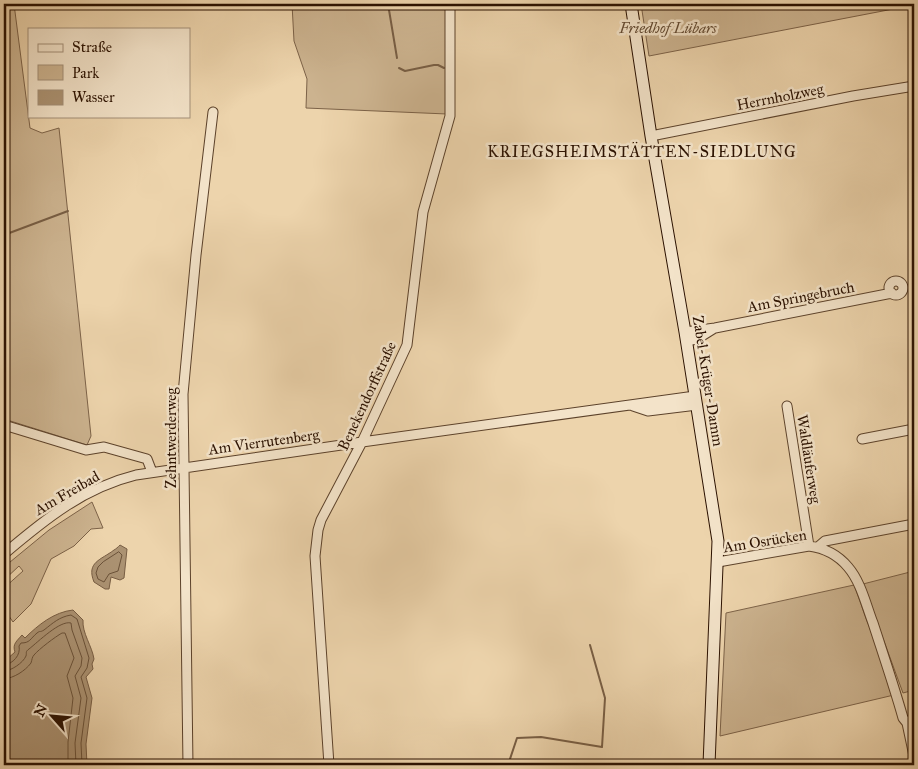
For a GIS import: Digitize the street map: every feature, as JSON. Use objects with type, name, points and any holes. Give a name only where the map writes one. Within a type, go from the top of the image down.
[{"type":"street","name":"Benekendorffstraße","points":[[329,765],[315,556],[318,530],[321,520],[362,442],[407,345],[423,212],[450,116],[450,4]]},
{"type":"street","name":"Zabel-Krüger-Damm","points":[[631,4],[718,541],[709,765]]},
{"type":"street","name":"Herrnholzweg","points":[[651,136],[853,96],[914,86]]},
{"type":"street","name":"Zehntwerderweg","points":[[188,765],[183,394],[196,255],[214,112]]},
{"type":"street","name":"Am Springebruch","points":[[686,336],[696,339],[715,328],[892,293]]},
{"type":"street","name":"Am Vierrutenberg","points":[[152,472],[630,405],[648,411],[696,400]]},
{"type":"street","name":"Waldläuferweg","points":[[787,406],[813,546]]},
{"type":"street","points":[[4,425],[86,450],[104,447],[147,460],[152,472]]},
{"type":"street","points":[[862,439],[914,429]]},
{"type":"street","name":"Am Freibad","points":[[4,554],[44,520],[89,492],[121,479],[152,472]]},
{"type":"street","points":[[813,546],[825,541],[914,524]]},
{"type":"street","name":"Am Osrücken","points":[[718,562],[813,546],[840,559],[855,578],[889,670],[903,718],[907,723],[914,756]]},
{"type":"green space","points":[[4,4],[14,4],[30,128],[42,133],[59,128],[91,436],[87,445],[4,419]]},
{"type":"green space","points":[[292,4],[446,4],[447,114],[306,108],[307,79],[294,41]]},
{"type":"green space","name":"Friedhof Lübars","points":[[641,4],[914,4],[914,5],[649,56]]},
{"type":"green space","points":[[92,502],[103,528],[91,529],[74,546],[51,559],[31,604],[13,622],[4,609],[4,588],[23,571],[19,566],[4,580],[4,567],[49,530]]},
{"type":"green space","points":[[914,571],[914,690],[903,693],[863,584]]},
{"type":"green space","points":[[854,585],[894,695],[720,736],[726,613]]},
{"type":"water","points":[[120,545],[127,549],[124,578],[120,580],[111,577],[109,589],[105,589],[94,582],[92,575],[93,566]]},
{"type":"water","points":[[73,610],[83,620],[84,630],[94,659],[93,669],[86,677],[92,698],[86,744],[87,765],[4,765],[4,660],[15,652],[15,645],[22,635],[25,638],[35,628],[59,613]]},
{"type":"waterway","points":[[388,4],[397,58]]},
{"type":"waterway","points":[[399,68],[405,71],[434,65],[444,68]]},
{"type":"waterway","points":[[4,235],[68,211]]},
{"type":"waterway","points":[[508,765],[517,738],[541,737],[602,747],[605,698],[590,645]]},
{"type":"district","name":"KRIEGSHEIMSTÄTTEN-SIEDLUNG","points":[[642,151]]}]
